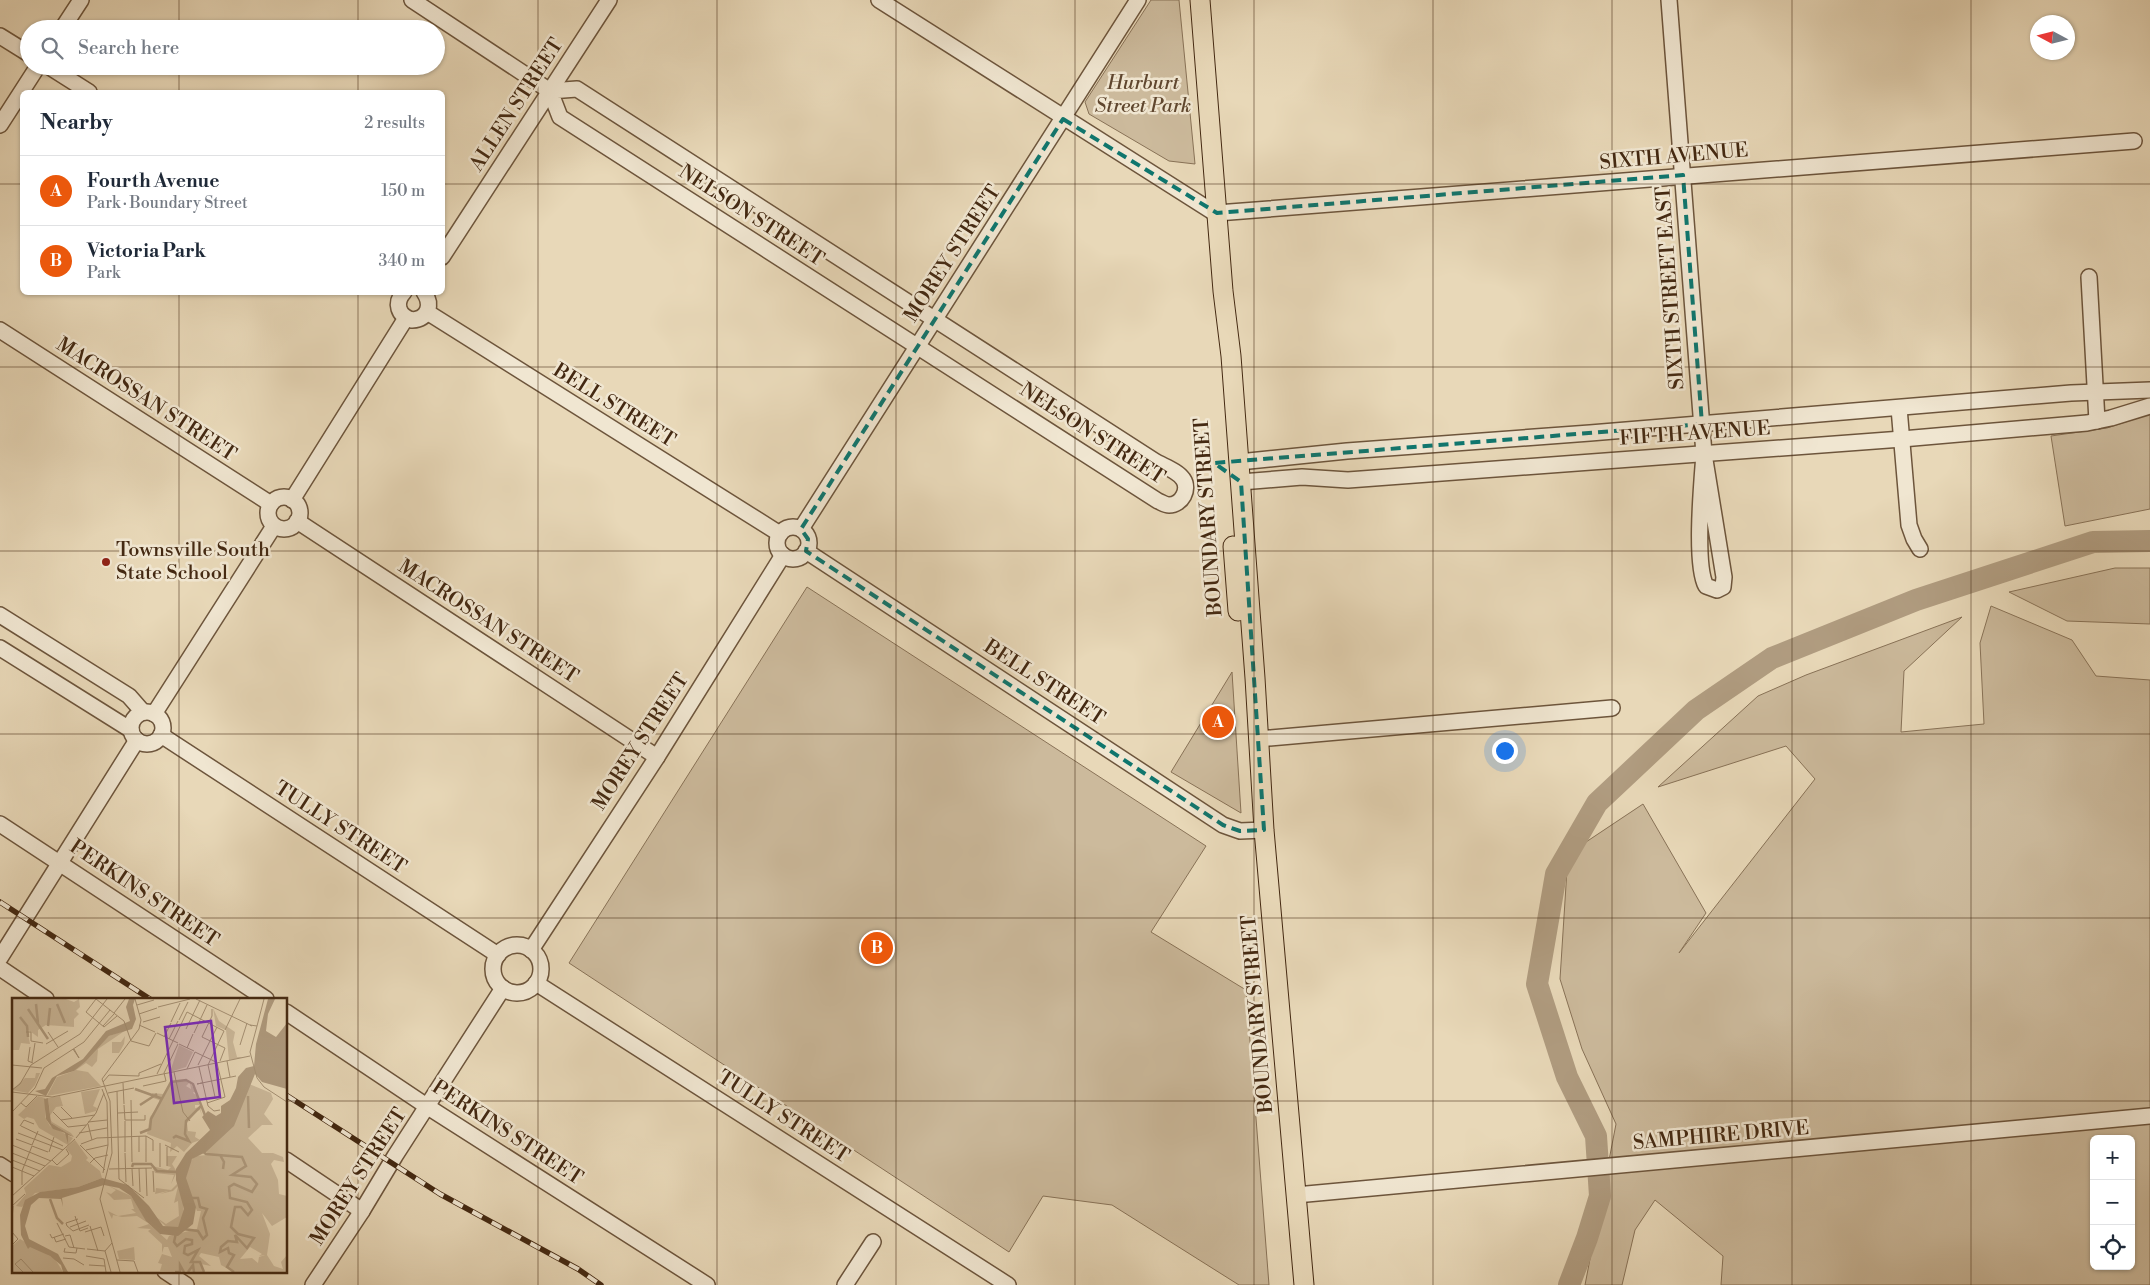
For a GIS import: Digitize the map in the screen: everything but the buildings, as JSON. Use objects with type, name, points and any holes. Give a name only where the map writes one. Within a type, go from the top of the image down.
[{"type":"main road","name":"BOUNDARY STREET","points":[[1200,0],[1223,290],[1224,422],[1236,472],[1240,636],[1258,739],[1264,830],[1304,1285]]},
{"type":"street","points":[[68,20],[81,0]]},
{"type":"street","points":[[412,0],[442,20]]},
{"type":"street","name":"ALLEN STREET","points":[[445,252],[609,0]]},
{"type":"street","points":[[879,0],[1063,119],[1217,213]]},
{"type":"street","name":"MOREY STREET","points":[[801,529],[1138,0]]},
{"type":"street","name":"SIXTH STREET EAST","points":[[1669,0],[1704,454],[1724,577],[1722,587],[1717,590],[1706,586],[1702,574],[1701,516],[1704,454]]},
{"type":"street","points":[[445,22],[550,92]]},
{"type":"street","points":[[0,36],[20,48]]},
{"type":"street","points":[[23,90],[32,75]]},
{"type":"street","points":[[62,75],[85,90]]},
{"type":"street","name":"NELSON STREET","points":[[577,89],[1152,460],[1176,473],[1184,480],[1186,488],[1184,495],[1172,505],[1158,501],[560,117],[550,92],[577,89]]},
{"type":"street","points":[[0,125],[20,94]]},
{"type":"street","name":"SIXTH AVENUE","points":[[1217,213],[2134,141]]},
{"type":"street","points":[[2089,277],[2097,392],[2097,421]]},
{"type":"street","points":[[401,295],[398,306],[400,312],[406,318],[417,320],[428,312],[429,300],[426,295]]},
{"type":"street","name":"BELL STREET","points":[[428,312],[780,534]]},
{"type":"street","points":[[292,500],[406,318]]},
{"type":"street","name":"MACROSSAN STREET","points":[[0,330],[271,504]]},
{"type":"street","name":"FIFTH AVENUE","points":[[1236,472],[1347,450],[2097,392],[2150,390]]},
{"type":"street","name":"FIFTH AVENUE","points":[[1236,472],[1348,480],[2059,426],[2097,421],[2150,406]]},
{"type":"street","points":[[1899,408],[1909,525],[1920,549]]},
{"type":"street","points":[[281,498],[292,500],[299,509],[297,521],[287,529],[274,526],[268,515],[271,504],[281,498]]},
{"type":"street","name":"MACROSSAN STREET","points":[[297,521],[657,756]]},
{"type":"street","points":[[0,958],[61,862],[134,735],[134,718],[149,713],[274,526]]},
{"type":"street","points":[[789,528],[801,529],[808,539],[806,551],[796,558],[783,555],[777,546],[780,534],[789,528]]},
{"type":"street","name":"BELL STREET","points":[[806,551],[1223,825],[1240,831],[1264,830]]},
{"type":"street","name":"MOREY STREET","points":[[531,950],[657,756],[783,555]]},
{"type":"street","points":[[0,615],[129,696],[149,713],[160,719],[163,727],[161,735],[150,743],[134,735],[0,648]]},
{"type":"street","points":[[1258,739],[1612,708]]},
{"type":"street","name":"TULLY STREET","points":[[161,735],[498,955]]},
{"type":"street","name":"PERKINS STREET","points":[[0,824],[61,862],[265,998]]},
{"type":"street","points":[[510,946],[525,946],[531,950],[540,962],[541,969],[536,983],[530,988],[517,993],[503,988],[494,976],[494,961],[498,955],[510,946]]},
{"type":"street","points":[[0,968],[45,998]]},
{"type":"street","name":"TULLY STREET","points":[[536,983],[1008,1285]]},
{"type":"street","name":"MOREY STREET","points":[[313,1285],[503,988]]},
{"type":"street","name":"PERKINS STREET","points":[[288,1013],[428,1106],[707,1285]]},
{"type":"street","name":"SAMPHIRE DRIVE","points":[[1296,1195],[2150,1116]]},
{"type":"street","points":[[288,1161],[362,1210]]},
{"type":"street","points":[[0,1165],[12,1173]]},
{"type":"street","points":[[846,1285],[873,1242]]},
{"type":"street","points":[[166,1272],[186,1285]]},
{"type":"highlighted area","points":[[1063,119],[1217,213],[1683,175],[1702,424],[1214,463],[1241,482],[1264,830],[1240,831],[1223,825],[806,551],[808,539],[801,529]]},
{"type":"green space","name":"Hurburt Street Park","points":[[1151,0],[1179,0],[1195,164],[1169,161],[1089,114],[1085,102]]},
{"type":"green space","points":[[2150,414],[2150,509],[2065,526],[2051,436],[2107,428]]},
{"type":"green space","points":[[2115,568],[2150,568],[2150,624],[2067,621],[2009,592]]},
{"type":"green space","points":[[807,587],[1206,846],[1151,932],[1246,990],[1269,1285],[1239,1285],[1112,1205],[1043,1196],[1009,1252],[569,963]]},
{"type":"green space","points":[[1991,606],[2072,640],[2096,676],[2150,680],[2150,1285],[1721,1285],[1723,1256],[1655,1200],[1635,1230],[1622,1285],[1585,1285],[1616,1124],[1582,1049],[1560,979],[1568,854],[1643,804],[1706,913],[1679,953],[1815,779],[1786,746],[1658,787],[1758,696],[1806,675],[1962,617],[1904,671],[1901,732],[1984,724],[1980,643]]},
{"type":"green space","points":[[1232,672],[1241,813],[1171,772]]},
{"type":"waterway","points":[[1569,1285],[1587,1238],[1600,1196],[1596,1136],[1567,1077],[1537,984],[1556,874],[1597,803],[1696,710],[1772,658],[1916,600],[2093,542],[2150,541]]},
{"type":"railway","points":[[0,902],[148,998]]},
{"type":"railway","points":[[288,1096],[440,1194],[578,1269],[601,1285]]},
{"type":"place","name":"Townsville South State School","points":[[106,562]]},
{"type":"place","name":"Fourth Avenue","points":[[1218,722]]},
{"type":"place","name":"Victoria Park","points":[[877,948]]}]
